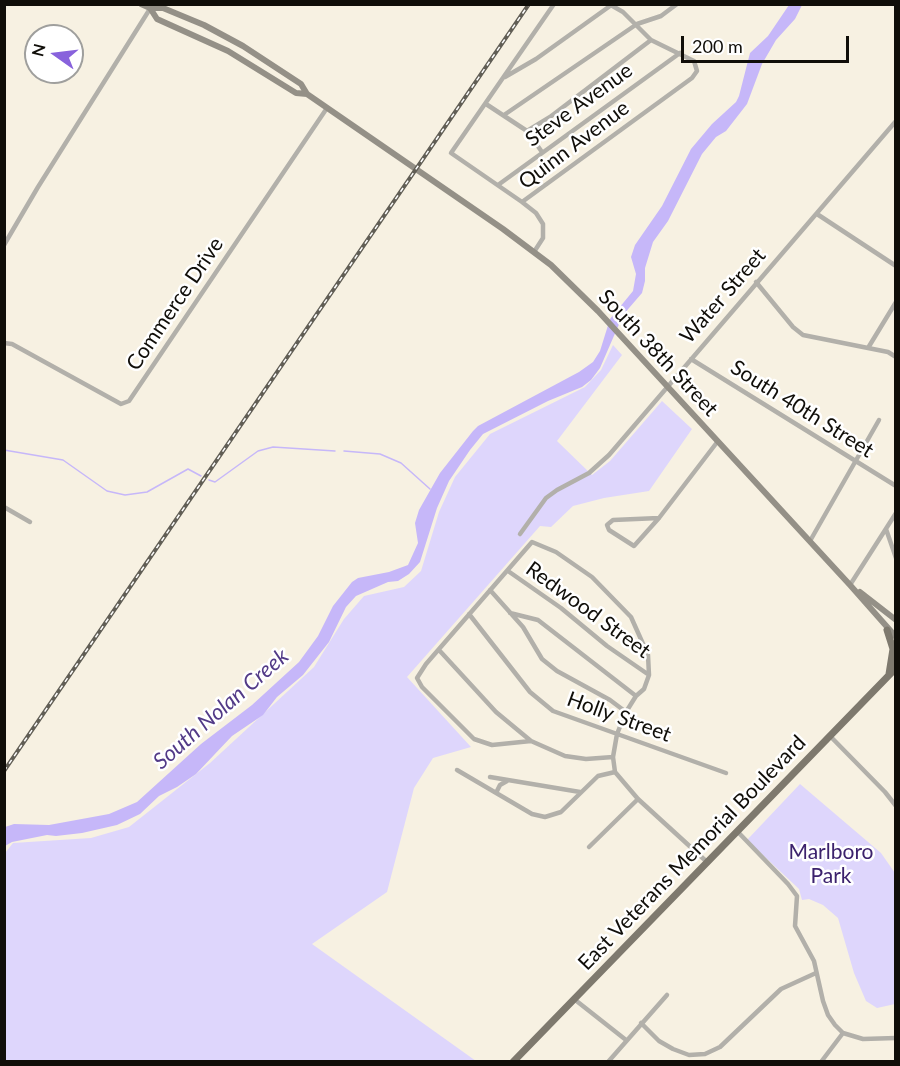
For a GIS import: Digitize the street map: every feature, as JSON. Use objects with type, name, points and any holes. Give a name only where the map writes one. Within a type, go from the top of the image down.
[{"type":"main road","points":[[141,4],[163,8],[204,25],[238,43],[301,84],[307,94]]},
{"type":"main road","points":[[152,6],[157,19],[232,54],[296,93],[307,94]]},
{"type":"main road","points":[[232,54],[238,43]]},
{"type":"main road","name":"South 38th Street","points":[[307,94],[534,252],[566,279],[718,441],[850,585],[887,630],[896,637]]},
{"type":"main road","name":"South 38th Street","points":[[850,585],[896,620]]},
{"type":"main road","points":[[887,630],[893,650],[889,675]]},
{"type":"main road","name":"East Veterans Memorial Boulevard","points":[[513,1062],[896,668]]},
{"type":"street","points":[[522,201],[451,153],[554,4]]},
{"type":"street","points":[[623,12],[628,4]]},
{"type":"street","points":[[504,115],[637,24],[661,16],[676,4]]},
{"type":"street","points":[[503,78],[536,59],[610,5],[623,12],[651,40],[680,53]]},
{"type":"street","points":[[4,245],[152,6]]},
{"type":"street","points":[[527,131],[550,117],[651,40]]},
{"type":"street","name":"Quinn Avenue","points":[[534,252],[543,238],[543,224],[536,213],[522,201],[692,78],[697,70],[694,61],[680,53]]},
{"type":"street","name":"Steve Avenue","points":[[498,185],[680,53]]},
{"type":"street","points":[[486,104],[527,131],[542,152]]},
{"type":"street","name":"Commerce Drive","points":[[4,343],[12,344],[121,404],[129,401],[327,108]]},
{"type":"street","name":"Water Street","points":[[520,534],[546,498],[599,465],[896,121]]},
{"type":"street","points":[[817,214],[896,266]]},
{"type":"street","points":[[756,282],[793,327],[803,335],[888,352],[896,357]]},
{"type":"street","points":[[867,348],[896,302]]},
{"type":"street","name":"South 40th Street","points":[[691,359],[896,486]]},
{"type":"street","points":[[810,541],[879,420]]},
{"type":"street","points":[[659,519],[613,520],[607,525],[609,530],[634,546],[659,519],[718,441]]},
{"type":"street","points":[[4,507],[30,522]]},
{"type":"street","points":[[850,585],[896,513]]},
{"type":"street","points":[[886,529],[896,558]]},
{"type":"street","points":[[531,741],[492,745],[474,739],[422,687],[417,678],[426,664],[532,542],[556,552],[592,577],[631,616],[648,655],[649,675],[644,689],[636,696],[626,712],[617,735],[613,757],[615,772],[638,799],[707,862]]},
{"type":"street","name":"Redwood Street","points":[[508,571],[649,675]]},
{"type":"street","points":[[490,591],[523,627],[542,659],[557,671],[610,700],[626,712]]},
{"type":"street","points":[[510,612],[538,620],[636,696]]},
{"type":"street","name":"Holly Street","points":[[469,614],[530,692],[553,711],[726,773]]},
{"type":"street","points":[[439,650],[496,712],[531,741],[565,756],[586,759],[613,757]]},
{"type":"street","points":[[830,736],[896,806]]},
{"type":"street","points":[[458,770],[532,814],[545,817],[561,812],[598,776],[615,772]]},
{"type":"street","points":[[490,777],[580,792]]},
{"type":"street","points":[[496,793],[503,782],[510,780]]},
{"type":"street","points":[[589,846],[638,799]]},
{"type":"street","points":[[738,831],[797,896],[795,926],[814,961],[828,1015],[843,1033],[863,1039],[896,1038]]},
{"type":"street","points":[[641,1023],[659,1041],[673,1050],[689,1055],[705,1054],[720,1047],[781,989],[816,973]]},
{"type":"street","points":[[608,1062],[667,995]]},
{"type":"street","points":[[574,999],[626,1040]]},
{"type":"street","points":[[821,1062],[843,1033]]},
{"type":"green space","points":[[613,345],[622,355],[557,441],[592,475],[610,461],[662,401],[692,429],[649,491],[604,498],[573,506],[551,527],[540,526],[407,677],[471,747],[433,758],[414,788],[387,892],[312,944],[476,1061],[5,1061],[5,853],[13,843],[91,838],[129,827],[210,763],[314,667],[344,619],[364,596],[404,587],[421,571],[439,512],[455,477],[490,434],[585,387],[601,370]]},
{"type":"green space","name":"Marlboro Park","points":[[800,784],[881,853],[895,873],[895,1004],[877,1008],[866,1001],[854,973],[838,918],[823,905],[809,899],[802,900],[799,889],[747,840]]},
{"type":"shaded area","points":[[789,5],[802,5],[795,19],[776,40],[762,64],[747,104],[726,131],[716,137],[702,154],[668,221],[653,242],[645,268],[642,293],[623,315],[600,368],[591,380],[582,387],[548,401],[483,434],[449,481],[437,508],[420,562],[409,574],[398,581],[388,582],[356,596],[346,607],[329,642],[303,675],[277,697],[263,715],[232,736],[196,774],[159,796],[140,814],[117,825],[82,833],[47,835],[12,842],[5,846],[5,827],[14,824],[49,825],[109,814],[137,802],[201,744],[252,705],[299,662],[318,636],[333,606],[352,582],[358,578],[389,572],[408,565],[418,543],[415,523],[419,510],[440,473],[473,431],[478,426],[579,372],[593,362],[600,351],[610,319],[633,291],[636,274],[631,257],[635,245],[662,206],[691,149],[712,124],[736,102],[750,53],[768,36]]},
{"type":"waterway","points":[[209,480],[215,482],[258,451],[273,447],[335,451]]},
{"type":"waterway","points":[[4,450],[63,460],[107,491],[125,495],[147,492],[188,469],[201,476]]},
{"type":"waterway","points":[[344,451],[380,454],[401,463],[430,489]]},
{"type":"railway","points":[[4,771],[529,4]]},
{"type":"water label","name":"South Nolan Creek","points":[[221,709]]}]
